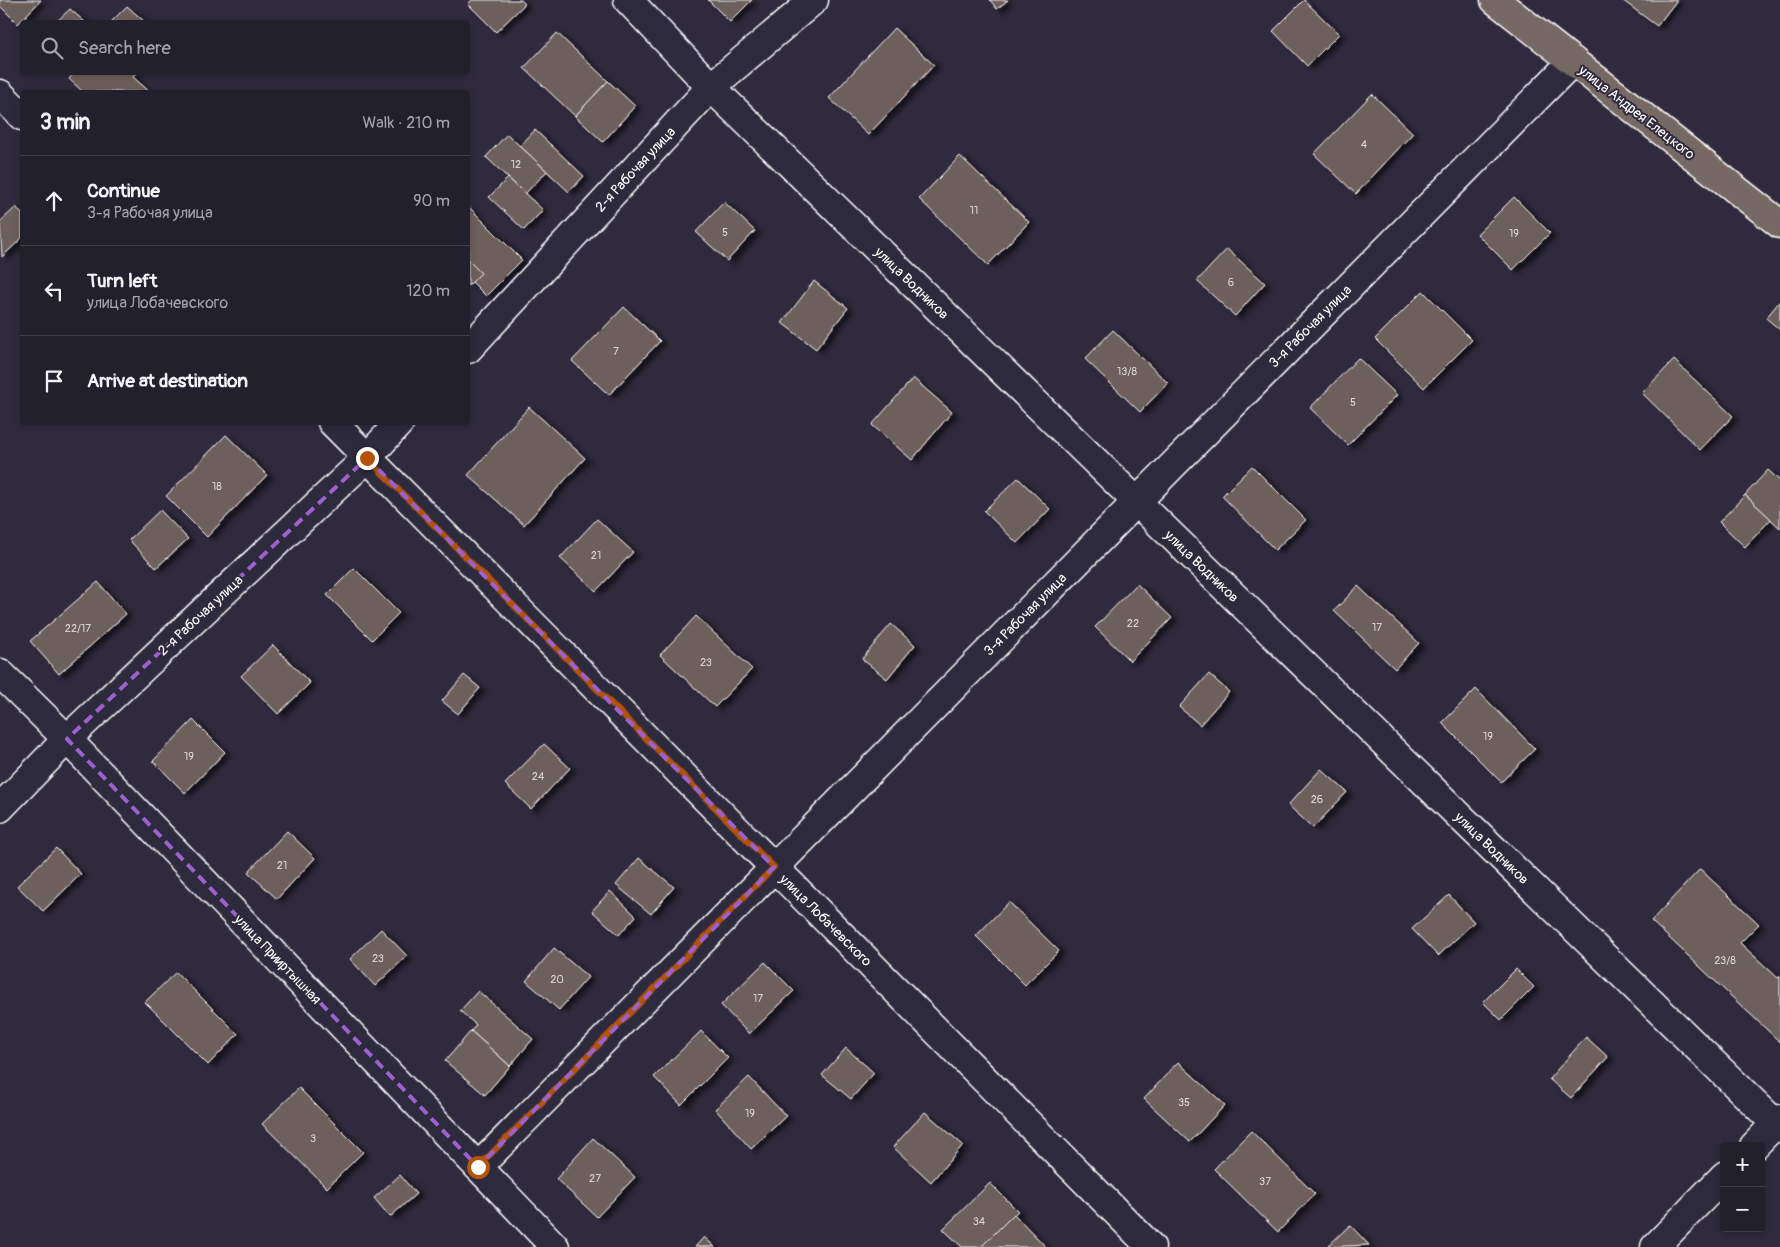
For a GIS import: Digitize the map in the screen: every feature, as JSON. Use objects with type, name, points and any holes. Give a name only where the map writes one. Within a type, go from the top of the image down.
[{"type":"main road","name":"улица Андрея Елецкого","points":[[1495,0],[1780,224]]},
{"type":"street","name":"улица Водников","points":[[628,0],[711,87],[1778,1124]]},
{"type":"street","name":"2-я Рабочая улица","points":[[470,348],[711,87],[814,0]]},
{"type":"street","name":"3-я Рабочая улица","points":[[478,1167],[1573,61]]},
{"type":"street","points":[[0,94],[20,114]]},
{"type":"street","name":"улица Лобачевского","points":[[335,425],[1151,1247]]},
{"type":"street","name":"2-я Рабочая улица","points":[[0,808],[67,739],[367,458],[397,425]]},
{"type":"street","name":"улица Прииртышная","points":[[0,673],[67,739],[555,1247]]},
{"type":"street","points":[[1758,1142],[1778,1124]]},
{"type":"street","points":[[1655,1247],[1720,1180]]},
{"type":"highlighted area","points":[[367,458],[774,867],[478,1167],[67,739]]},
{"type":"building","points":[[0,0],[41,0],[18,24],[0,6]]},
{"type":"building","points":[[472,0],[521,0],[525,4],[496,32],[468,4]]},
{"type":"building","points":[[708,0],[752,0],[730,22]]},
{"type":"building","points":[[990,0],[1008,0],[997,9]]},
{"type":"building","points":[[1304,0],[1339,34],[1307,66],[1273,31]]},
{"type":"building","points":[[1622,0],[1677,0],[1657,26]]},
{"type":"building","points":[[127,6],[143,20],[113,20]]},
{"type":"building","points":[[70,9],[83,20],[58,20]]},
{"type":"building","points":[[894,28],[934,65],[868,135],[829,98]]},
{"type":"building","points":[[557,33],[608,81],[575,116],[524,68]]},
{"type":"building","points":[[72,75],[135,75],[133,77],[148,90],[81,90],[69,79]]},
{"type":"building","points":[[608,81],[635,106],[603,142],[575,116]]},
{"type":"building","points":[[1372,94],[1413,133],[1356,194],[1314,154]]},
{"type":"building","points":[[535,130],[584,176],[569,192],[520,146]]},
{"type":"building","points":[[507,134],[547,171],[525,194],[486,157]]},
{"type":"building","points":[[960,156],[1029,222],[988,265],[919,199]]},
{"type":"building","points":[[508,178],[543,210],[524,230],[489,197]]},
{"type":"building","points":[[1514,197],[1550,233],[1513,270],[1477,234]]},
{"type":"building","points":[[724,202],[755,231],[727,261],[696,232]]},
{"type":"building","points":[[16,207],[20,212],[20,240],[2,257],[0,222]]},
{"type":"building","points":[[470,208],[522,260],[486,296],[472,282],[481,273],[470,262]]},
{"type":"building","points":[[1227,249],[1265,283],[1235,316],[1197,281]]},
{"type":"building","points":[[470,262],[481,273],[470,284]]},
{"type":"building","points":[[814,281],[848,308],[816,349],[782,323]]},
{"type":"building","points":[[1423,291],[1472,340],[1424,388],[1375,339]]},
{"type":"building","points":[[1780,301],[1780,330],[1766,318]]},
{"type":"building","points":[[624,307],[660,341],[609,395],[572,361]]},
{"type":"building","points":[[1113,330],[1168,383],[1140,412],[1085,359]]},
{"type":"building","points":[[1358,358],[1397,395],[1348,445],[1310,408]]},
{"type":"building","points":[[1674,360],[1733,416],[1700,450],[1642,393]]},
{"type":"building","points":[[913,378],[952,412],[912,460],[872,425]]},
{"type":"building","points":[[529,407],[585,458],[524,525],[468,475]]},
{"type":"building","points":[[226,435],[267,475],[207,537],[166,496]]},
{"type":"building","points":[[1252,466],[1306,520],[1275,550],[1222,496]]},
{"type":"building","points":[[1768,470],[1780,481],[1780,528],[1745,495]]},
{"type":"building","points":[[1018,478],[1050,509],[1017,543],[984,511]]},
{"type":"building","points":[[1745,495],[1771,519],[1745,547],[1719,522]]},
{"type":"building","points":[[160,510],[188,539],[156,568],[129,540]]},
{"type":"building","points":[[597,519],[633,552],[596,591],[560,558]]},
{"type":"building","points":[[354,568],[399,613],[372,640],[327,595]]},
{"type":"building","points":[[98,582],[126,614],[59,674],[30,641]]},
{"type":"building","points":[[1137,584],[1172,618],[1130,661],[1095,627]]},
{"type":"building","points":[[1358,586],[1419,643],[1395,669],[1334,611]]},
{"type":"building","points":[[696,616],[752,669],[715,707],[660,655]]},
{"type":"building","points":[[891,624],[915,645],[887,679],[862,659]]},
{"type":"building","points":[[273,645],[310,683],[278,714],[241,676]]},
{"type":"building","points":[[1209,674],[1229,692],[1200,725],[1179,707]]},
{"type":"building","points":[[464,675],[480,688],[458,714],[442,701]]},
{"type":"building","points":[[1476,689],[1535,749],[1501,782],[1442,723]]},
{"type":"building","points":[[193,720],[225,752],[185,793],[153,761]]},
{"type":"building","points":[[544,744],[570,768],[531,809],[505,784]]},
{"type":"building","points":[[1321,769],[1347,792],[1313,828],[1288,805]]},
{"type":"building","points":[[287,831],[315,858],[277,899],[248,872]]},
{"type":"building","points":[[56,848],[81,874],[43,911],[17,886]]},
{"type":"building","points":[[639,858],[674,887],[651,914],[616,885]]},
{"type":"building","points":[[1700,869],[1759,924],[1740,943],[1778,978],[1780,976],[1780,1042],[1651,921]]},
{"type":"building","points":[[610,891],[636,916],[619,935],[592,911]]},
{"type":"building","points":[[1449,895],[1474,922],[1438,956],[1412,929]]},
{"type":"building","points":[[1009,902],[1059,951],[1025,985],[976,936]]},
{"type":"building","points":[[381,929],[407,956],[375,986],[350,959]]},
{"type":"building","points":[[554,948],[588,977],[559,1010],[526,981]]},
{"type":"building","points":[[765,962],[794,991],[749,1034],[721,1005]]},
{"type":"building","points":[[1516,969],[1534,987],[1501,1020],[1483,1002]]},
{"type":"building","points":[[176,972],[238,1034],[208,1065],[145,1002]]},
{"type":"building","points":[[478,991],[533,1039],[510,1066],[471,1031],[476,1025],[460,1011]]},
{"type":"building","points":[[471,1031],[510,1066],[485,1095],[445,1061]]},
{"type":"building","points":[[701,1031],[728,1058],[681,1105],[654,1077]]},
{"type":"building","points":[[1586,1037],[1608,1057],[1571,1098],[1549,1079]]},
{"type":"building","points":[[846,1048],[874,1073],[851,1099],[822,1075]]},
{"type":"building","points":[[1178,1062],[1225,1105],[1190,1142],[1144,1099]]},
{"type":"building","points":[[749,1077],[786,1116],[751,1149],[715,1109]]},
{"type":"building","points":[[299,1088],[363,1152],[327,1188],[262,1124]]},
{"type":"building","points":[[925,1112],[963,1145],[931,1182],[893,1147]]},
{"type":"building","points":[[1251,1131],[1315,1194],[1278,1232],[1214,1169]]},
{"type":"building","points":[[593,1138],[635,1177],[597,1217],[556,1179]]},
{"type":"building","points":[[400,1175],[416,1194],[390,1217],[374,1198]]},
{"type":"building","points":[[990,1183],[1018,1211],[981,1247],[962,1247],[943,1229]]},
{"type":"building","points":[[1014,1214],[1046,1247],[981,1247]]},
{"type":"building","points":[[1350,1225],[1369,1245],[1327,1247]]},
{"type":"building","points":[[704,1237],[715,1247],[695,1247]]},
{"type":"route","points":[[367,458],[774,867],[478,1167]]}]
